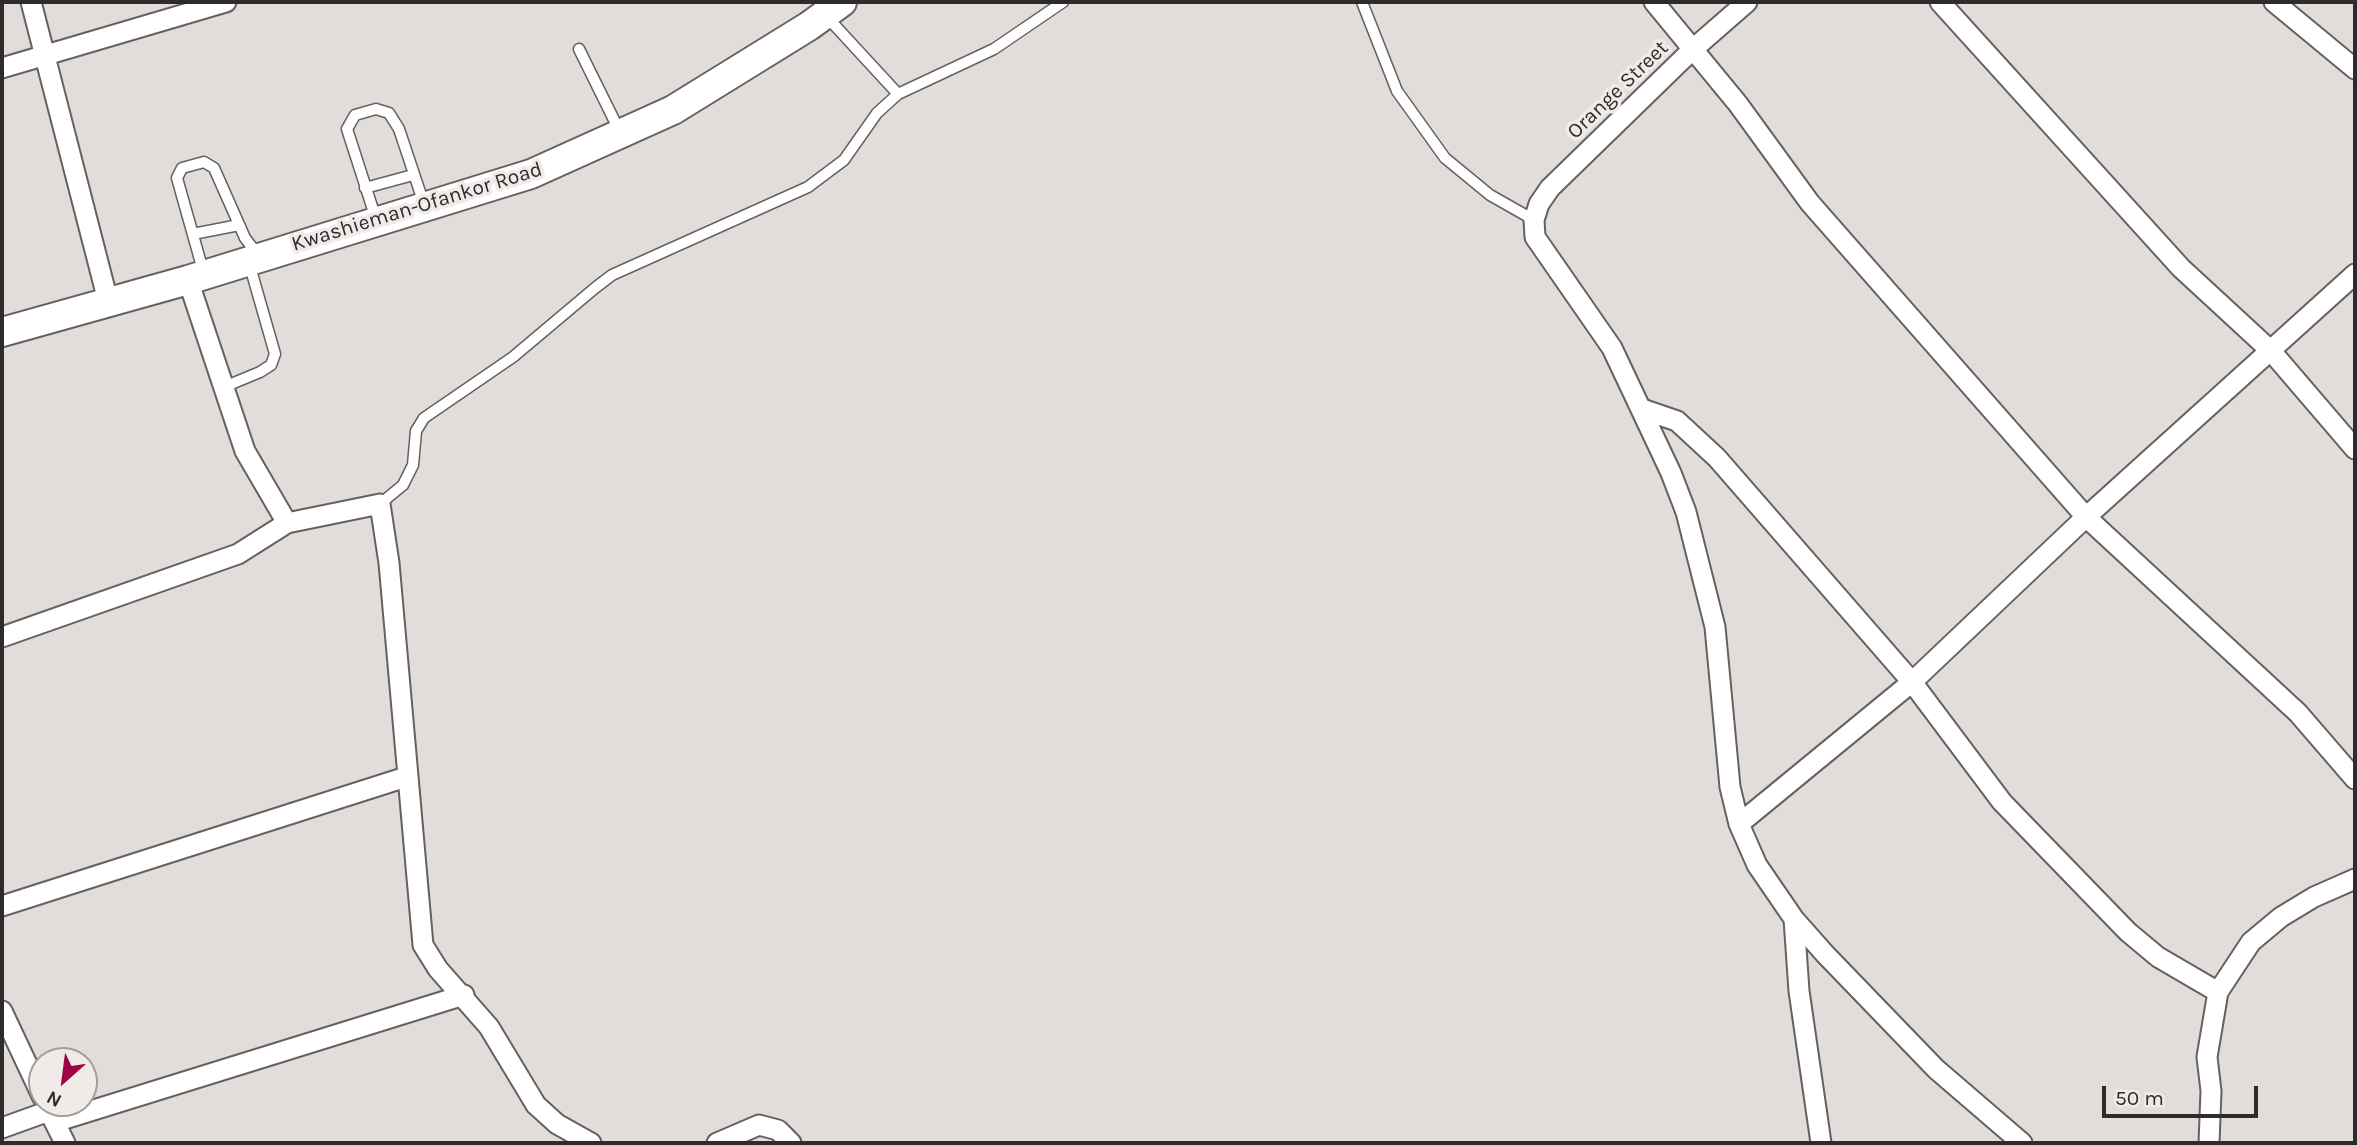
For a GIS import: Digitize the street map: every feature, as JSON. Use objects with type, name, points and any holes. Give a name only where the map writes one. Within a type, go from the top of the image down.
[{"type":"main road","name":"Kwashieman-Ofankor Road","points":[[2,332],[196,277],[531,174],[673,110],[834,8]]},
{"type":"street","points":[[32,2],[43,55],[108,301]]},
{"type":"street","points":[[2,68],[226,2]]},
{"type":"street","points":[[1654,2],[1738,104],[1810,204],[2086,517],[2298,713],[2355,779]]},
{"type":"street","name":"Orange Street","points":[[1534,220],[1539,204],[1550,188],[1692,50],[1747,2]]},
{"type":"street","points":[[1940,2],[2181,268],[2271,351],[2355,449]]},
{"type":"street","points":[[2274,2],[2355,69]]},
{"type":"street","points":[[1534,220],[1535,237],[1541,249],[1593,317],[1642,409],[1686,512],[1715,627],[1723,742],[1739,824],[1757,865],[1794,919],[1936,1069],[2022,1143]]},
{"type":"street","points":[[1739,824],[1912,682],[2086,517],[2355,274]]},
{"type":"street","points":[[196,277],[224,387],[245,451],[287,523]]},
{"type":"street","points":[[1642,409],[1662,414],[1692,431],[1912,682],[2002,802],[2128,932],[2158,957],[2218,992]]},
{"type":"street","points":[[2,637],[238,554],[287,523],[380,504],[389,563],[423,945],[438,970],[464,995],[489,1027],[536,1105],[557,1124],[591,1143]]},
{"type":"street","points":[[2,906],[406,777]]},
{"type":"street","points":[[2209,1143],[2211,1091],[2207,1057],[2218,992],[2251,942],[2271,925],[2314,897],[2355,879]]},
{"type":"street","points":[[1794,919],[1799,991],[1821,1143]]},
{"type":"street","points":[[98,1094],[464,995]]},
{"type":"street","points":[[2,1011],[28,1066]]},
{"type":"street","points":[[2,1128],[28,1117]]},
{"type":"street","points":[[52,1117],[65,1143]]},
{"type":"street","points":[[717,1143],[759,1125],[778,1130],[791,1143]]},
{"type":"lane","points":[[380,504],[403,485],[413,465],[416,430],[424,418],[513,358],[612,275],[808,187],[844,160],[877,113],[898,94],[994,49],[1063,2]]},
{"type":"lane","points":[[1362,2],[1397,91],[1445,158],[1490,195],[1534,220]]},
{"type":"lane","points":[[834,8],[898,94]]},
{"type":"lane","points":[[579,49],[621,134]]},
{"type":"lane","points":[[376,221],[347,130],[355,115],[376,109],[389,113],[399,129],[425,208]]},
{"type":"lane","points":[[196,277],[193,234],[177,178],[182,168],[204,162],[214,167],[254,257],[275,354],[271,365],[224,387]]},
{"type":"lane","points":[[365,188],[413,175]]},
{"type":"lane","points":[[193,234],[239,225]]}]
